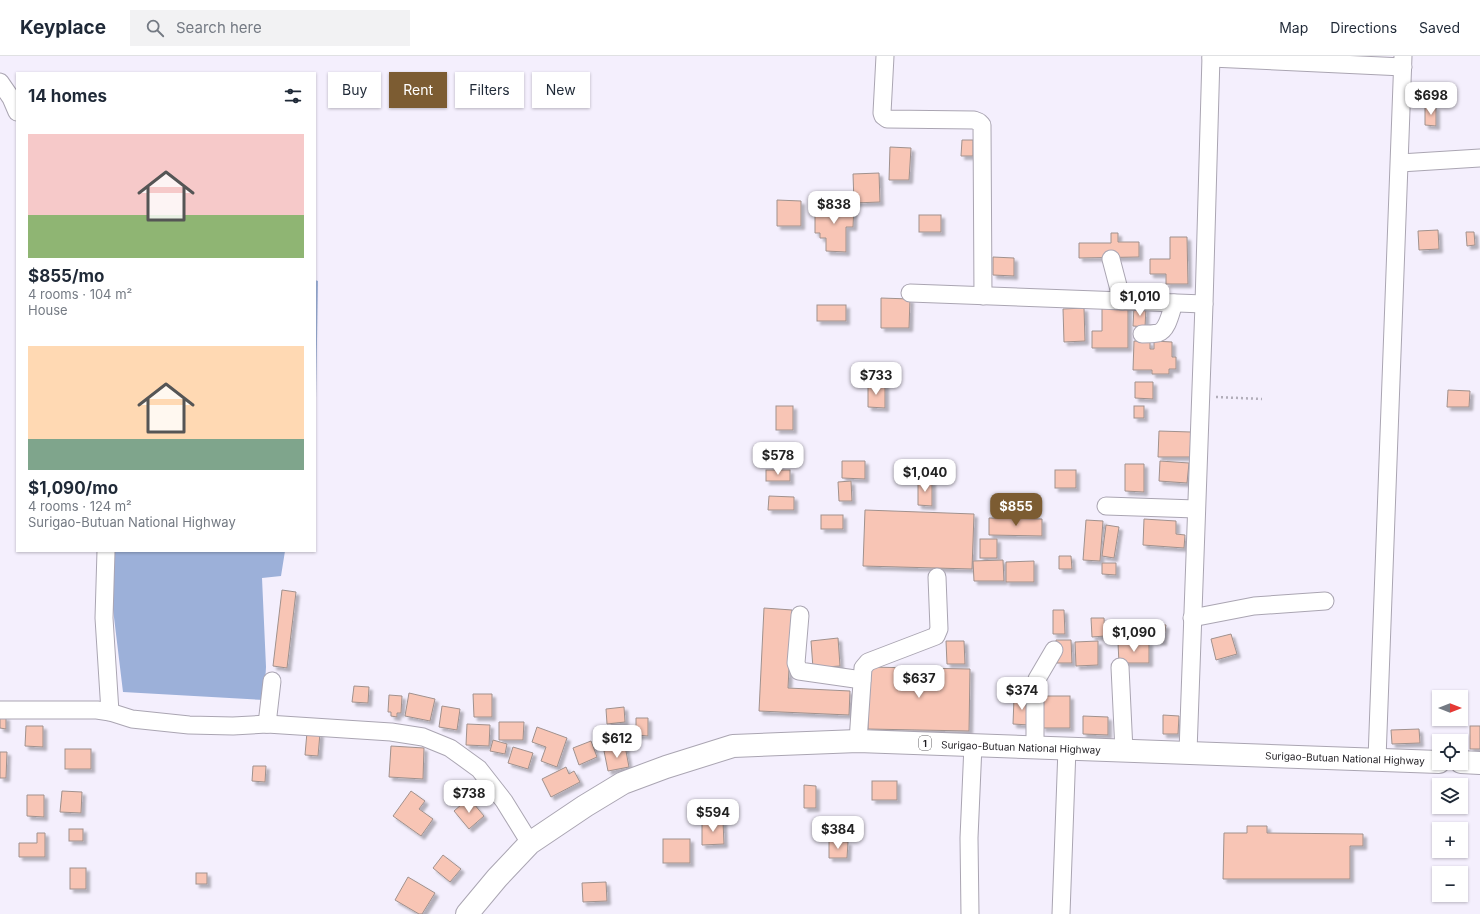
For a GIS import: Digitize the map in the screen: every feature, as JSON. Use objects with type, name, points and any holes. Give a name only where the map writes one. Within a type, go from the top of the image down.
[{"type":"highway","name":"Surigao-Butuan National Highway","points":[[467,914],[497,878],[530,843],[585,806],[623,783],[733,746],[858,741],[1432,762]]},
{"type":"highway","points":[[1468,762],[1480,763]]},
{"type":"street","points":[[885,56],[882,113],[887,119],[974,120],[982,125],[983,296]]},
{"type":"street","points":[[1188,752],[1201,396],[1211,57],[1403,62],[1377,759]]},
{"type":"street","points":[[0,82],[11,98],[16,110]]},
{"type":"street","points":[[1400,163],[1480,158]]},
{"type":"street","points":[[1111,259],[1122,301]]},
{"type":"street","points":[[910,293],[1204,304]]},
{"type":"street","points":[[1142,334],[1158,333],[1162,331],[1165,327],[1174,302]]},
{"type":"street","points":[[1106,506],[1196,509]]},
{"type":"street","points":[[106,552],[104,618],[110,712]]},
{"type":"street","points":[[858,741],[863,668],[868,662],[936,636],[939,629],[937,577]]},
{"type":"street","points":[[1192,618],[1254,606],[1325,601]]},
{"type":"street","points":[[800,615],[796,663],[799,670],[862,680]]},
{"type":"street","points":[[1035,747],[1035,697],[1037,679],[1054,650]]},
{"type":"street","points":[[1120,667],[1124,751]]},
{"type":"street","points":[[267,724],[272,681]]},
{"type":"street","points":[[0,710],[97,710],[110,712],[132,719],[189,725],[233,726],[267,724],[391,732],[423,737],[450,748],[479,769],[504,801],[530,843]]},
{"type":"street","points":[[970,914],[969,838],[973,745]]},
{"type":"street","points":[[1061,914],[1067,748]]},
{"type":"path","points":[[1201,396],[1262,399]]},
{"type":"water","points":[[316,280],[318,281],[316,398]]},
{"type":"water","points":[[106,552],[285,552],[281,576],[262,578],[266,667],[264,700],[123,692]]},
{"type":"building","points":[[1425,107],[1436,107],[1436,126],[1425,125]]},
{"type":"building","points":[[962,140],[973,140],[973,156],[961,156]]},
{"type":"building","points":[[890,147],[911,148],[909,180],[889,180]]},
{"type":"building","points":[[879,173],[880,202],[854,203],[853,174]]},
{"type":"building","points":[[777,200],[801,201],[801,226],[777,226]]},
{"type":"building","points":[[815,205],[854,205],[853,227],[846,227],[846,252],[826,251],[826,238],[820,238],[820,233],[815,233]]},
{"type":"building","points":[[919,215],[941,215],[941,232],[919,232]]},
{"type":"building","points":[[1438,230],[1439,249],[1419,250],[1418,231]]},
{"type":"building","points":[[1466,232],[1474,232],[1475,245],[1467,246]]},
{"type":"building","points":[[1111,233],[1118,233],[1118,242],[1139,242],[1139,257],[1079,258],[1079,243],[1111,243]]},
{"type":"building","points":[[1170,237],[1187,237],[1188,284],[1166,284],[1166,274],[1150,274],[1150,259],[1170,259]]},
{"type":"building","points":[[993,257],[1014,258],[1014,276],[993,275]]},
{"type":"building","points":[[881,298],[910,299],[909,328],[881,328]]},
{"type":"building","points":[[817,305],[846,305],[846,321],[817,321]]},
{"type":"building","points":[[1102,306],[1128,306],[1128,348],[1092,348],[1092,331],[1102,331]]},
{"type":"building","points":[[1134,307],[1146,308],[1145,327],[1133,326]]},
{"type":"building","points":[[1084,308],[1085,341],[1064,342],[1063,309]]},
{"type":"building","points":[[1134,341],[1150,342],[1150,349],[1154,349],[1154,341],[1172,342],[1172,357],[1176,357],[1176,369],[1169,369],[1169,374],[1152,374],[1152,370],[1133,370]]},
{"type":"building","points":[[1135,382],[1153,382],[1153,399],[1135,398]]},
{"type":"building","points":[[868,383],[885,384],[885,408],[868,407]]},
{"type":"building","points":[[1448,390],[1470,391],[1469,407],[1447,407]]},
{"type":"building","points":[[776,406],[793,406],[793,430],[776,430]]},
{"type":"building","points":[[1134,406],[1144,406],[1144,418],[1134,418]]},
{"type":"building","points":[[1159,431],[1191,432],[1190,457],[1158,457]]},
{"type":"building","points":[[842,461],[865,461],[865,479],[842,478]]},
{"type":"building","points":[[1160,461],[1189,463],[1187,483],[1159,481]]},
{"type":"building","points":[[1125,464],[1144,464],[1144,492],[1125,491]]},
{"type":"building","points":[[766,470],[790,470],[790,481],[766,481]]},
{"type":"building","points":[[1055,470],[1076,470],[1076,488],[1055,488]]},
{"type":"building","points":[[918,480],[932,481],[932,506],[918,505]]},
{"type":"building","points":[[851,481],[852,501],[839,501],[838,482]]},
{"type":"building","points":[[769,496],[794,497],[794,510],[768,510]]},
{"type":"building","points":[[865,510],[974,514],[972,569],[863,566]]},
{"type":"building","points":[[821,515],[843,515],[843,529],[821,529]]},
{"type":"building","points":[[989,518],[1042,519],[1042,536],[989,535]]},
{"type":"building","points":[[1144,519],[1176,521],[1176,534],[1185,535],[1184,548],[1143,545]]},
{"type":"building","points":[[1086,520],[1103,521],[1100,561],[1083,560]]},
{"type":"building","points":[[1106,525],[1119,527],[1114,558],[1102,556]]},
{"type":"building","points":[[980,539],[997,539],[997,558],[980,558]]},
{"type":"building","points":[[1059,556],[1071,556],[1072,569],[1059,569]]},
{"type":"building","points":[[1003,560],[1004,581],[974,581],[973,561]]},
{"type":"building","points":[[1034,561],[1034,582],[1006,582],[1006,562]]},
{"type":"building","points":[[1102,563],[1116,563],[1116,575],[1102,574]]},
{"type":"building","points":[[282,590],[296,592],[287,668],[273,666]]},
{"type":"building","points":[[764,608],[792,610],[788,688],[850,691],[849,715],[759,711]]},
{"type":"building","points":[[1053,610],[1064,610],[1065,634],[1053,634]]},
{"type":"building","points":[[1091,618],[1104,618],[1105,636],[1092,637]]},
{"type":"building","points":[[1150,622],[1166,625],[1163,642],[1147,639]]},
{"type":"building","points":[[1231,634],[1237,654],[1216,660],[1211,639]]},
{"type":"building","points":[[838,638],[840,666],[813,668],[811,641]]},
{"type":"building","points":[[1056,640],[1071,640],[1072,663],[1057,663]]},
{"type":"building","points":[[946,641],[964,641],[965,664],[947,664]]},
{"type":"building","points":[[1098,641],[1098,665],[1076,666],[1075,642]]},
{"type":"building","points":[[1149,642],[1149,663],[1119,663],[1118,643]]},
{"type":"building","points":[[868,667],[970,669],[969,731],[868,729]]},
{"type":"building","points":[[354,686],[369,687],[368,703],[352,702]]},
{"type":"building","points":[[409,693],[435,699],[430,721],[405,716]]},
{"type":"building","points":[[473,694],[492,694],[492,717],[474,717]]},
{"type":"building","points":[[389,695],[402,696],[401,713],[397,713],[397,717],[391,716],[391,712],[388,712]]},
{"type":"building","points":[[1042,696],[1070,696],[1070,728],[1042,728]]},
{"type":"building","points":[[1014,698],[1031,699],[1029,725],[1013,724]]},
{"type":"building","points":[[442,706],[460,709],[457,730],[439,727]]},
{"type":"building","points":[[624,707],[625,722],[607,724],[606,709]]},
{"type":"building","points":[[1163,715],[1179,716],[1178,734],[1163,734]]},
{"type":"building","points":[[1083,716],[1108,717],[1108,735],[1083,734]]},
{"type":"building","points":[[0,717],[6,717],[6,729],[0,728]]},
{"type":"building","points":[[636,718],[648,718],[648,736],[636,735]]},
{"type":"building","points":[[499,722],[524,722],[523,740],[499,740]]},
{"type":"building","points":[[467,724],[490,725],[489,746],[466,745]]},
{"type":"building","points":[[26,726],[43,726],[43,747],[25,746]]},
{"type":"building","points":[[1470,726],[1480,726],[1480,749],[1470,749]]},
{"type":"building","points":[[537,727],[567,738],[557,767],[541,761],[546,747],[532,742]]},
{"type":"building","points":[[1419,729],[1420,743],[1392,744],[1391,730]]},
{"type":"building","points":[[307,732],[320,733],[318,756],[305,755]]},
{"type":"building","points":[[493,740],[507,744],[505,754],[490,751]]},
{"type":"building","points":[[591,741],[597,757],[579,765],[573,748]]},
{"type":"building","points":[[391,746],[424,748],[423,779],[389,777]]},
{"type":"building","points":[[625,746],[629,767],[608,771],[604,751]]},
{"type":"building","points":[[513,747],[533,753],[528,769],[508,763]]},
{"type":"building","points":[[65,749],[91,749],[91,769],[65,769]]},
{"type":"building","points":[[0,752],[7,752],[6,778],[0,778]]},
{"type":"building","points":[[253,766],[266,766],[265,782],[252,781]]},
{"type":"building","points":[[566,767],[569,774],[574,771],[580,782],[551,797],[542,779]]},
{"type":"building","points":[[872,781],[897,781],[897,800],[872,800]]},
{"type":"building","points":[[804,785],[816,786],[816,808],[804,808]]},
{"type":"building","points":[[62,791],[82,792],[81,813],[60,812]]},
{"type":"building","points":[[411,791],[425,801],[419,809],[433,819],[421,836],[393,816]]},
{"type":"building","points":[[27,795],[44,795],[44,817],[27,816]]},
{"type":"building","points":[[469,798],[484,816],[469,829],[454,811]]},
{"type":"building","points":[[702,821],[723,821],[724,844],[702,845]]},
{"type":"building","points":[[1247,826],[1267,826],[1267,833],[1363,834],[1363,846],[1350,846],[1350,879],[1223,879],[1224,833],[1247,833]]},
{"type":"building","points":[[69,829],[83,829],[83,841],[69,841]]},
{"type":"building","points":[[37,833],[45,833],[45,857],[19,857],[19,843],[37,843]]},
{"type":"building","points":[[663,839],[690,839],[690,863],[663,863]]},
{"type":"building","points":[[829,841],[848,842],[847,858],[829,858]]},
{"type":"building","points":[[443,855],[461,869],[450,882],[433,868]]},
{"type":"building","points":[[70,868],[86,868],[86,889],[70,889]]},
{"type":"building","points":[[196,873],[207,873],[207,884],[196,884]]},
{"type":"building","points":[[408,877],[435,893],[422,914],[419,914],[395,900]]},
{"type":"building","points":[[606,882],[607,901],[583,902],[582,883]]}]
